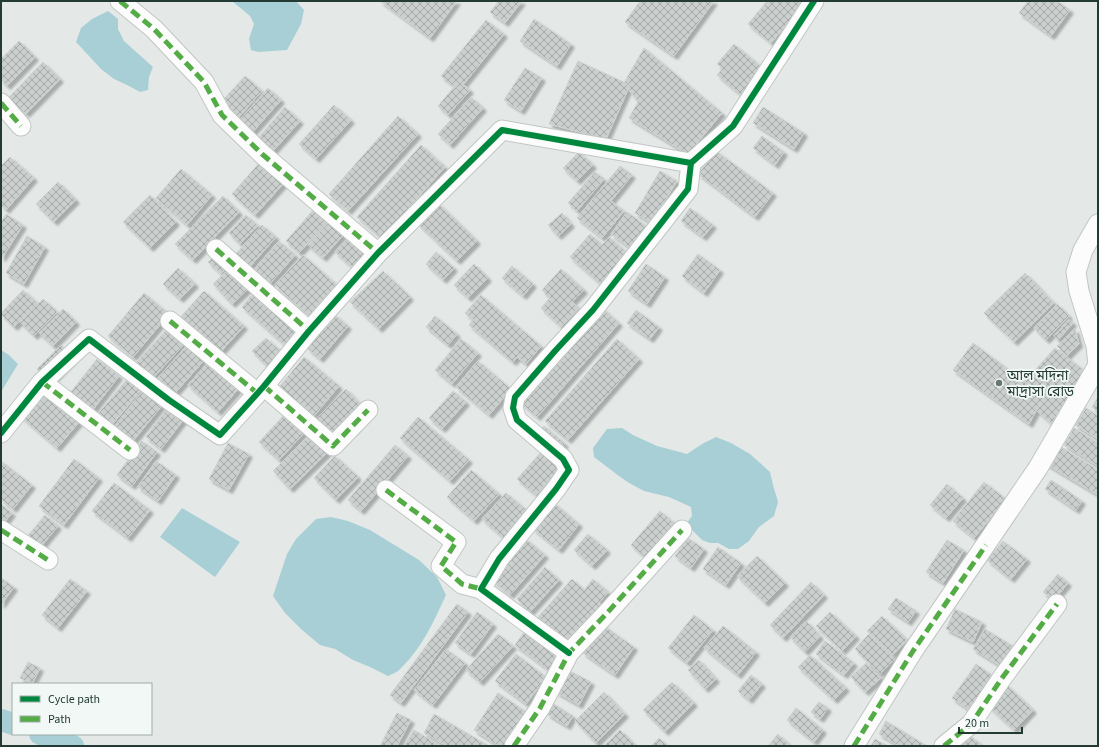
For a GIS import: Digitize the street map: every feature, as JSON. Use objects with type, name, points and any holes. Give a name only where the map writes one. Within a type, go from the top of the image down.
[{"type":"street","points":[[120,1],[154,29],[204,82],[222,115],[262,154],[378,253]]},
{"type":"street","points":[[481,589],[500,558],[556,489],[569,470],[563,459],[517,420],[513,408],[515,397],[593,310],[688,189],[691,163],[734,126],[814,1]]},
{"type":"street","points":[[1,103],[21,126]]},
{"type":"street","points":[[1,433],[42,382],[89,339],[169,400],[220,435],[378,253],[502,130],[691,163]]},
{"type":"street","points":[[854,746],[912,651],[1038,468],[1098,366],[1096,346],[1079,292],[1076,272],[1083,250],[1098,224]]},
{"type":"street","points":[[216,249],[309,331]]},
{"type":"street","points":[[170,321],[333,446],[368,410]]},
{"type":"street","points":[[42,382],[130,450]]},
{"type":"street","points":[[386,490],[456,542],[441,566],[462,584],[481,589],[569,653]]},
{"type":"street","points":[[1,530],[48,560]]},
{"type":"street","points":[[514,746],[540,708],[569,653],[682,530]]},
{"type":"street","points":[[944,746],[971,724],[1002,678],[1056,604]]},
{"type":"water","points":[[232,1],[296,1],[304,10],[301,24],[287,50],[258,52],[251,50],[249,39],[254,24],[250,16]]},
{"type":"water","points":[[108,11],[118,19],[118,29],[124,41],[153,67],[149,77],[148,90],[140,92],[114,79],[101,69],[76,42],[81,28],[92,19]]},
{"type":"water","points":[[1,350],[9,355],[18,364],[1,392]]},
{"type":"water","points":[[622,428],[657,446],[687,454],[716,437],[731,443],[750,454],[770,472],[778,502],[774,516],[759,527],[749,541],[738,549],[729,549],[718,543],[710,543],[702,540],[686,524],[692,516],[691,507],[669,497],[644,491],[629,483],[594,457],[593,448],[607,429]]},
{"type":"water","points":[[182,508],[240,542],[215,577],[160,537]]},
{"type":"water","points":[[331,517],[348,521],[370,530],[419,560],[437,577],[446,595],[432,624],[415,652],[400,669],[388,676],[353,660],[335,649],[320,645],[285,613],[273,596],[287,554],[296,539],[316,519]]},
{"type":"building","points":[[380,1],[457,1],[430,38]]},
{"type":"building","points":[[499,1],[522,1],[505,23],[490,12]]},
{"type":"building","points":[[640,1],[714,1],[674,56],[625,22]]},
{"type":"building","points":[[767,1],[801,1],[804,4],[771,43],[748,24]]},
{"type":"building","points":[[1028,1],[1057,1],[1070,10],[1051,36],[1019,13]]},
{"type":"building","points":[[534,19],[571,44],[557,66],[520,41]]},
{"type":"building","points":[[486,20],[504,34],[459,90],[441,76]]},
{"type":"building","points":[[19,41],[35,57],[7,86],[1,80],[1,59]]},
{"type":"building","points":[[734,44],[763,68],[741,95],[717,75],[723,68],[717,64]]},
{"type":"building","points":[[644,48],[722,113],[688,154],[629,118],[638,102],[624,83]]},
{"type":"building","points":[[578,61],[630,85],[606,139],[549,124]]},
{"type":"building","points":[[43,62],[60,79],[26,114],[8,98]]},
{"type":"building","points":[[525,68],[542,78],[521,111],[504,100]]},
{"type":"building","points":[[245,76],[262,91],[239,117],[222,101]]},
{"type":"building","points":[[459,81],[470,90],[448,115],[438,106]]},
{"type":"building","points":[[268,88],[281,100],[250,135],[237,123]]},
{"type":"building","points":[[471,97],[483,108],[450,145],[438,134]]},
{"type":"building","points":[[334,105],[351,120],[316,159],[299,144]]},
{"type":"building","points":[[285,107],[300,121],[273,151],[258,138]]},
{"type":"building","points":[[763,107],[804,133],[794,149],[753,123]]},
{"type":"building","points":[[398,116],[418,134],[348,211],[329,194]]},
{"type":"building","points":[[762,136],[784,152],[775,165],[753,148]]},
{"type":"building","points":[[421,145],[445,167],[382,238],[357,217]]},
{"type":"building","points":[[716,151],[773,193],[755,217],[698,174]]},
{"type":"building","points":[[579,152],[593,165],[577,181],[563,168]]},
{"type":"building","points":[[10,157],[34,178],[6,210],[1,205],[1,166]]},
{"type":"building","points":[[261,161],[285,182],[255,215],[232,194]]},
{"type":"building","points":[[620,166],[632,175],[611,201],[624,211],[602,238],[577,218]]},
{"type":"building","points":[[181,169],[212,195],[187,225],[156,198]]},
{"type":"building","points":[[660,171],[677,181],[651,223],[635,213]]},
{"type":"building","points":[[595,172],[604,179],[577,211],[568,203]]},
{"type":"building","points":[[58,182],[76,200],[54,222],[36,204]]},
{"type":"building","points":[[150,195],[176,222],[150,248],[123,222]]},
{"type":"building","points":[[223,196],[239,212],[193,260],[175,244]]},
{"type":"building","points":[[438,203],[477,241],[457,261],[418,224]]},
{"type":"building","points":[[315,208],[329,220],[299,253],[286,241]]},
{"type":"building","points":[[690,208],[713,225],[703,237],[681,221]]},
{"type":"building","points":[[627,212],[649,228],[633,250],[611,234]]},
{"type":"building","points":[[562,213],[571,224],[558,236],[548,225]]},
{"type":"building","points":[[6,214],[23,225],[2,258],[1,222]]},
{"type":"building","points":[[246,215],[258,226],[240,244],[229,233]]},
{"type":"building","points":[[330,221],[344,234],[323,258],[308,245]]},
{"type":"building","points":[[262,225],[276,237],[247,270],[233,257]]},
{"type":"building","points":[[590,234],[602,245],[609,237],[630,255],[603,286],[570,257]]},
{"type":"building","points":[[27,236],[45,247],[24,284],[6,273]]},
{"type":"building","points":[[348,238],[366,254],[353,268],[335,252]]},
{"type":"building","points":[[279,241],[295,255],[267,287],[251,273]]},
{"type":"building","points":[[436,252],[454,268],[443,280],[426,264]]},
{"type":"building","points":[[217,253],[230,264],[221,274],[208,262]]},
{"type":"building","points":[[698,254],[720,270],[704,293],[682,276]]},
{"type":"building","points":[[303,255],[337,285],[309,316],[275,285]]},
{"type":"building","points":[[474,264],[488,278],[468,298],[454,285]]},
{"type":"building","points":[[646,264],[665,277],[647,304],[628,291]]},
{"type":"building","points":[[232,266],[251,286],[232,304],[213,284]]},
{"type":"building","points":[[512,266],[533,284],[523,296],[502,278]]},
{"type":"building","points":[[178,268],[195,284],[180,299],[163,284]]},
{"type":"building","points":[[561,269],[584,290],[572,302],[579,308],[561,327],[541,308],[550,298],[542,290]]},
{"type":"building","points":[[383,271],[410,297],[379,329],[350,302]]},
{"type":"building","points":[[1025,273],[1054,303],[1014,342],[984,313]]},
{"type":"building","points":[[23,290],[37,303],[14,327],[1,313]]},
{"type":"building","points":[[204,291],[244,326],[216,357],[177,321]]},
{"type":"building","points":[[255,291],[299,329],[285,345],[242,307]]},
{"type":"building","points":[[144,293],[169,314],[133,357],[108,336]]},
{"type":"building","points":[[481,295],[541,346],[526,364],[517,357],[513,362],[469,325],[473,320],[465,313]]},
{"type":"building","points":[[43,299],[57,312],[34,336],[20,322]]},
{"type":"building","points":[[1057,304],[1069,316],[1046,340],[1034,328]]},
{"type":"building","points":[[602,308],[619,323],[537,417],[520,402]]},
{"type":"building","points":[[63,309],[76,322],[53,346],[39,333]]},
{"type":"building","points":[[636,310],[659,327],[650,339],[627,323]]},
{"type":"building","points":[[335,315],[348,326],[320,359],[307,348]]},
{"type":"building","points":[[435,316],[457,334],[448,345],[426,327]]},
{"type":"building","points":[[1069,319],[1073,323],[1058,340],[1054,336]]},
{"type":"building","points":[[169,327],[186,342],[152,379],[135,364]]},
{"type":"building","points":[[1075,329],[1079,344],[1067,356],[1057,346]]},
{"type":"building","points":[[266,338],[281,352],[267,366],[252,351]]},
{"type":"building","points":[[461,339],[478,353],[452,384],[435,370]]},
{"type":"building","points":[[617,339],[639,359],[568,440],[545,421]]},
{"type":"building","points":[[190,342],[207,357],[175,393],[158,378]]},
{"type":"building","name":"আল মদিনা মাদ্রাসা রোড","points":[[973,343],[1044,396],[1029,424],[953,370]]},
{"type":"building","points":[[61,345],[74,358],[51,382],[37,369]]},
{"type":"building","points":[[1055,348],[1082,369],[1080,378],[1051,424],[1016,391]]},
{"type":"building","points":[[304,357],[339,386],[314,416],[279,387]]},
{"type":"building","points":[[97,359],[119,376],[92,411],[70,393]]},
{"type":"building","points":[[210,360],[240,387],[218,412],[188,385]]},
{"type":"building","points":[[478,361],[511,389],[489,415],[456,387]]},
{"type":"building","points":[[129,377],[143,388],[111,426],[97,415]]},
{"type":"building","points":[[42,387],[80,421],[57,448],[18,414]]},
{"type":"building","points":[[145,388],[164,403],[129,446],[110,432]]},
{"type":"building","points":[[346,389],[360,404],[331,433],[316,419]]},
{"type":"building","points":[[453,391],[466,402],[442,429],[429,418]]},
{"type":"building","points":[[1098,397],[1098,411],[1092,407]]},
{"type":"building","points":[[168,407],[184,419],[161,449],[146,437]]},
{"type":"building","points":[[1086,408],[1098,416],[1098,439],[1075,425]]},
{"type":"building","points":[[285,414],[305,432],[279,460],[259,442]]},
{"type":"building","points":[[418,417],[469,460],[450,481],[400,438]]},
{"type":"building","points":[[544,426],[565,444],[559,450],[538,432]]},
{"type":"building","points":[[1074,428],[1098,443],[1098,466],[1064,445]]},
{"type":"building","points":[[311,434],[328,452],[290,489],[273,471]]},
{"type":"building","points":[[142,441],[157,452],[132,486],[117,475]]},
{"type":"building","points":[[228,443],[249,454],[229,490],[209,479]]},
{"type":"building","points":[[395,445],[408,456],[361,511],[348,500]]},
{"type":"building","points":[[1058,445],[1098,470],[1098,495],[1046,464]]},
{"type":"building","points":[[542,451],[561,467],[536,495],[517,479]]},
{"type":"building","points":[[335,456],[358,477],[336,500],[314,478]]},
{"type":"building","points":[[74,459],[99,478],[64,525],[39,506]]},
{"type":"building","points":[[1,461],[32,485],[13,509],[1,499]]},
{"type":"building","points":[[156,461],[176,475],[158,501],[138,487]]},
{"type":"building","points":[[471,470],[499,494],[474,521],[447,497]]},
{"type":"building","points":[[1051,480],[1082,501],[1076,510],[1045,489]]},
{"type":"building","points":[[984,482],[1006,499],[974,538],[953,521]]},
{"type":"building","points":[[114,483],[150,510],[128,538],[92,511]]},
{"type":"building","points":[[947,484],[963,498],[946,518],[930,505]]},
{"type":"building","points":[[506,493],[529,512],[505,539],[482,519]]},
{"type":"building","points":[[554,503],[579,524],[559,550],[533,529]]},
{"type":"building","points":[[1,504],[12,513],[3,524],[1,523]]},
{"type":"building","points":[[660,511],[677,525],[647,559],[631,545]]},
{"type":"building","points":[[45,515],[58,526],[39,549],[26,538]]},
{"type":"building","points":[[588,534],[607,550],[592,566],[574,550]]},
{"type":"building","points":[[688,538],[704,549],[691,568],[675,556]]},
{"type":"building","points":[[526,539],[545,555],[510,595],[491,579]]},
{"type":"building","points":[[947,540],[964,550],[943,583],[926,572]]},
{"type":"building","points":[[1003,541],[1027,559],[1011,579],[987,560]]},
{"type":"building","points":[[718,547],[741,563],[726,585],[703,569]]},
{"type":"building","points":[[757,556],[785,583],[765,603],[737,576]]},
{"type":"building","points":[[545,567],[559,580],[530,612],[517,599]]},
{"type":"building","points":[[1058,574],[1068,583],[1054,600],[1043,592]]},
{"type":"building","points":[[1,578],[14,587],[1,605]]},
{"type":"building","points":[[70,579],[87,591],[58,628],[42,615]]},
{"type":"building","points":[[572,579],[584,590],[593,579],[608,592],[599,603],[605,608],[571,647],[537,618]]},
{"type":"building","points":[[811,582],[824,595],[783,638],[770,625]]},
{"type":"building","points":[[896,598],[916,611],[908,622],[888,609]]},
{"type":"building","points":[[457,604],[468,612],[401,703],[390,695]]},
{"type":"building","points":[[955,609],[982,622],[973,642],[946,629]]},
{"type":"building","points":[[477,612],[493,624],[471,654],[455,643]]},
{"type":"building","points":[[830,612],[856,636],[842,651],[816,626]]},
{"type":"building","points":[[694,615],[713,630],[687,663],[668,648]]},
{"type":"building","points":[[882,616],[907,640],[893,655],[867,631]]},
{"type":"building","points":[[806,621],[820,636],[805,652],[790,637]]},
{"type":"building","points":[[603,625],[634,647],[615,675],[583,653]]},
{"type":"building","points":[[723,626],[756,652],[738,675],[704,648]]},
{"type":"building","points":[[527,628],[563,653],[550,671],[515,645]]},
{"type":"building","points":[[985,629],[1016,648],[1004,668],[973,649]]},
{"type":"building","points":[[498,634],[513,646],[480,682],[466,670]]},
{"type":"building","points":[[869,634],[895,659],[880,674],[855,649]]},
{"type":"building","points":[[825,641],[854,663],[844,675],[816,654]]},
{"type":"building","points":[[446,649],[465,663],[433,705],[414,690]]},
{"type":"building","points":[[516,654],[546,677],[526,704],[495,681]]},
{"type":"building","points":[[810,655],[846,688],[834,700],[798,667]]},
{"type":"building","points":[[699,660],[716,679],[705,689],[688,670]]},
{"type":"building","points":[[28,662],[40,668],[32,683],[20,678]]},
{"type":"building","points":[[866,663],[881,678],[865,692],[851,677]]},
{"type":"building","points":[[976,664],[996,678],[972,712],[952,698]]},
{"type":"building","points":[[568,670],[591,682],[579,705],[556,692]]},
{"type":"building","points":[[751,675],[762,684],[749,700],[738,691]]},
{"type":"building","points":[[672,682],[694,703],[665,732],[643,710]]},
{"type":"building","points":[[1006,684],[1033,710],[1014,730],[987,705]]},
{"type":"building","points":[[604,692],[625,714],[596,743],[575,721]]},
{"type":"building","points":[[498,693],[528,713],[507,746],[499,746],[474,730]]},
{"type":"building","points":[[819,702],[828,708],[820,719],[811,712]]},
{"type":"building","points":[[554,704],[573,716],[567,726],[547,714]]},
{"type":"building","points":[[796,708],[823,730],[814,742],[787,720]]},
{"type":"building","points":[[397,713],[411,720],[397,746],[380,746]]},
{"type":"building","points":[[434,714],[489,746],[447,746],[424,733]]},
{"type":"building","points":[[886,721],[927,746],[899,746],[879,734]]},
{"type":"building","points":[[414,730],[437,744],[436,746],[404,746]]},
{"type":"building","points":[[620,730],[636,746],[604,746]]},
{"type":"building","points":[[778,734],[791,746],[768,746]]},
{"type":"building","points":[[967,734],[984,746],[958,746]]},
{"type":"building","points":[[659,738],[667,746],[651,746]]},
{"type":"building","points":[[875,739],[888,746],[871,746]]},
{"type":"waterway","points":[[1,720],[12,724]]},
{"type":"waterway","points":[[43,735],[73,746]]},
{"type":"marked path","points":[[120,1],[154,29],[204,82],[222,115],[262,154],[378,253]]},
{"type":"marked path","points":[[1,103],[21,126]]},
{"type":"marked path","points":[[216,249],[309,331]]},
{"type":"marked path","points":[[170,321],[257,393]]},
{"type":"marked path","points":[[42,382],[130,450]]},
{"type":"marked path","points":[[264,386],[333,446],[368,410]]},
{"type":"marked path","points":[[386,490],[456,542],[441,566],[462,584],[481,589]]},
{"type":"marked path","points":[[1,530],[48,560]]},
{"type":"marked path","points":[[514,746],[540,708],[569,653],[682,530]]},
{"type":"marked path","points":[[854,746],[913,651],[986,545]]},
{"type":"marked path","points":[[944,746],[971,724],[1002,678],[1057,604]]},
{"type":"cycle path","points":[[1,433],[42,382],[89,339],[169,400],[220,435],[378,253],[502,130],[691,163],[733,126],[814,1]]},
{"type":"cycle path","points":[[569,653],[481,589],[499,559],[556,489],[569,470],[563,459],[517,420],[513,408],[515,397],[593,310],[688,189],[691,163]]},
{"type":"place","name":"আল মদিনা মাদ্রাসা রোড","points":[[999,383]]}]
